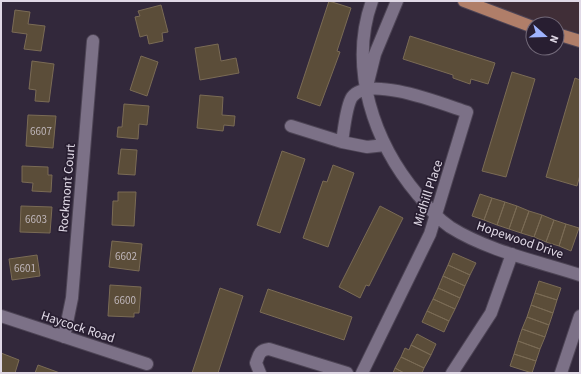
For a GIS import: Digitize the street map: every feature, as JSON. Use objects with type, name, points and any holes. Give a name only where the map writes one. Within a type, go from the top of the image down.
[{"type":"main road","points":[[464,1],[525,24]]},
{"type":"main road","points":[[565,36],[580,41]]},
{"type":"street","name":"Hopewood Drive","points":[[372,1],[366,21],[363,48],[363,73],[373,115],[385,145],[403,176],[436,216],[466,236],[512,254],[580,275]]},
{"type":"street","name":"Hopewood Drive","points":[[367,89],[375,54],[397,1]]},
{"type":"street","name":"Rockmont Court","points":[[64,337],[72,298],[93,41]]},
{"type":"street","points":[[342,142],[351,98],[354,94],[367,89]]},
{"type":"street","name":"Midhill Place","points":[[362,373],[424,247],[436,216],[467,112],[394,90],[367,89]]},
{"type":"street","points":[[291,126],[342,142],[367,147],[385,145]]},
{"type":"street","points":[[452,373],[491,313],[512,254]]},
{"type":"street","name":"Haycock Road","points":[[1,316],[147,364]]},
{"type":"street","points":[[561,373],[580,316]]},
{"type":"street","points":[[260,373],[256,363],[259,353],[263,350],[269,349],[347,373]]},
{"type":"shaded area","points":[[482,1],[580,1],[580,33],[565,30],[565,16],[525,16],[525,18]]},
{"type":"building","points":[[329,1],[351,8],[337,51],[340,52],[320,106],[297,98]]},
{"type":"building","points":[[161,5],[168,32],[162,33],[163,41],[149,44],[147,35],[140,37],[135,17],[140,16],[138,11]]},
{"type":"building","points":[[15,10],[30,12],[28,24],[45,26],[41,51],[24,49],[27,34],[12,32]]},
{"type":"building","points":[[410,36],[495,63],[488,84],[471,79],[470,84],[453,78],[453,75],[403,59]]},
{"type":"building","points":[[218,44],[221,61],[236,58],[239,73],[200,80],[195,48]]},
{"type":"building","points":[[141,56],[158,62],[147,96],[130,90]]},
{"type":"building","points":[[32,61],[54,64],[49,102],[35,101],[36,90],[29,89]]},
{"type":"building","points":[[512,72],[535,79],[506,177],[482,171]]},
{"type":"building","points":[[575,78],[580,80],[580,175],[577,186],[546,177]]},
{"type":"building","points":[[200,95],[223,97],[222,115],[235,116],[234,126],[224,125],[223,131],[197,128]]},
{"type":"building","points":[[124,104],[149,106],[147,125],[139,124],[138,139],[117,137],[118,127],[122,127]]},
{"type":"building","points":[[28,115],[56,116],[53,148],[26,146]]},
{"type":"building","points":[[121,149],[137,150],[135,175],[118,174]]},
{"type":"building","points":[[282,151],[305,159],[280,233],[257,225]]},
{"type":"building","points":[[333,165],[354,173],[328,247],[303,238],[323,181],[327,182]]},
{"type":"building","points":[[22,166],[48,167],[48,175],[52,175],[51,192],[32,191],[33,183],[22,182]]},
{"type":"building","points":[[118,192],[136,192],[134,226],[112,225],[113,201],[118,201]]},
{"type":"building","points":[[480,194],[492,198],[484,220],[472,216]]},
{"type":"building","points":[[492,198],[505,202],[497,225],[484,220]]},
{"type":"building","points":[[505,202],[517,206],[509,229],[497,225]]},
{"type":"building","points":[[21,206],[52,207],[50,233],[20,232]]},
{"type":"building","points":[[380,206],[403,218],[369,286],[366,285],[360,298],[339,287]]},
{"type":"building","points":[[517,206],[529,211],[521,233],[509,229]]},
{"type":"building","points":[[529,211],[542,215],[534,237],[521,233]]},
{"type":"building","points":[[542,215],[554,220],[546,242],[534,237]]},
{"type":"building","points":[[554,220],[566,224],[559,246],[546,242]]},
{"type":"building","points":[[566,224],[579,228],[571,251],[559,246]]},
{"type":"building","points":[[112,241],[142,244],[139,271],[109,267]]},
{"type":"building","points":[[453,253],[476,263],[470,275],[448,265]]},
{"type":"building","points":[[37,255],[40,276],[12,280],[9,259]]},
{"type":"building","points":[[448,265],[470,275],[465,286],[443,276]]},
{"type":"building","points":[[443,276],[465,286],[460,298],[438,288]]},
{"type":"building","points":[[539,281],[561,288],[557,300],[535,293]]},
{"type":"building","points":[[110,285],[141,287],[139,313],[134,313],[134,317],[108,316]]},
{"type":"building","points":[[220,288],[243,296],[218,373],[192,373]]},
{"type":"building","points":[[438,288],[460,298],[455,309],[433,299]]},
{"type":"building","points":[[268,289],[352,317],[344,340],[260,312]]},
{"type":"building","points":[[535,293],[557,300],[553,313],[531,305]]},
{"type":"building","points":[[433,299],[455,309],[449,321],[427,311]]},
{"type":"building","points":[[531,305],[553,313],[549,325],[527,317]]},
{"type":"building","points":[[427,311],[449,321],[444,332],[422,322]]},
{"type":"building","points":[[527,317],[549,325],[545,337],[522,329]]},
{"type":"building","points":[[522,329],[545,337],[540,349],[518,341]]},
{"type":"building","points":[[417,334],[436,344],[431,355],[411,345]]},
{"type":"building","points":[[518,341],[540,349],[536,361],[514,354]]},
{"type":"building","points":[[411,345],[431,355],[424,368],[401,357],[405,348],[409,350]]},
{"type":"building","points":[[1,353],[19,360],[15,373],[1,373]]},
{"type":"building","points":[[514,354],[536,361],[532,373],[510,366]]},
{"type":"building","points":[[401,357],[424,368],[422,373],[404,373],[395,368]]},
{"type":"building","points":[[38,365],[60,373],[35,373]]},
{"type":"building","points":[[395,368],[404,373],[393,373]]}]
